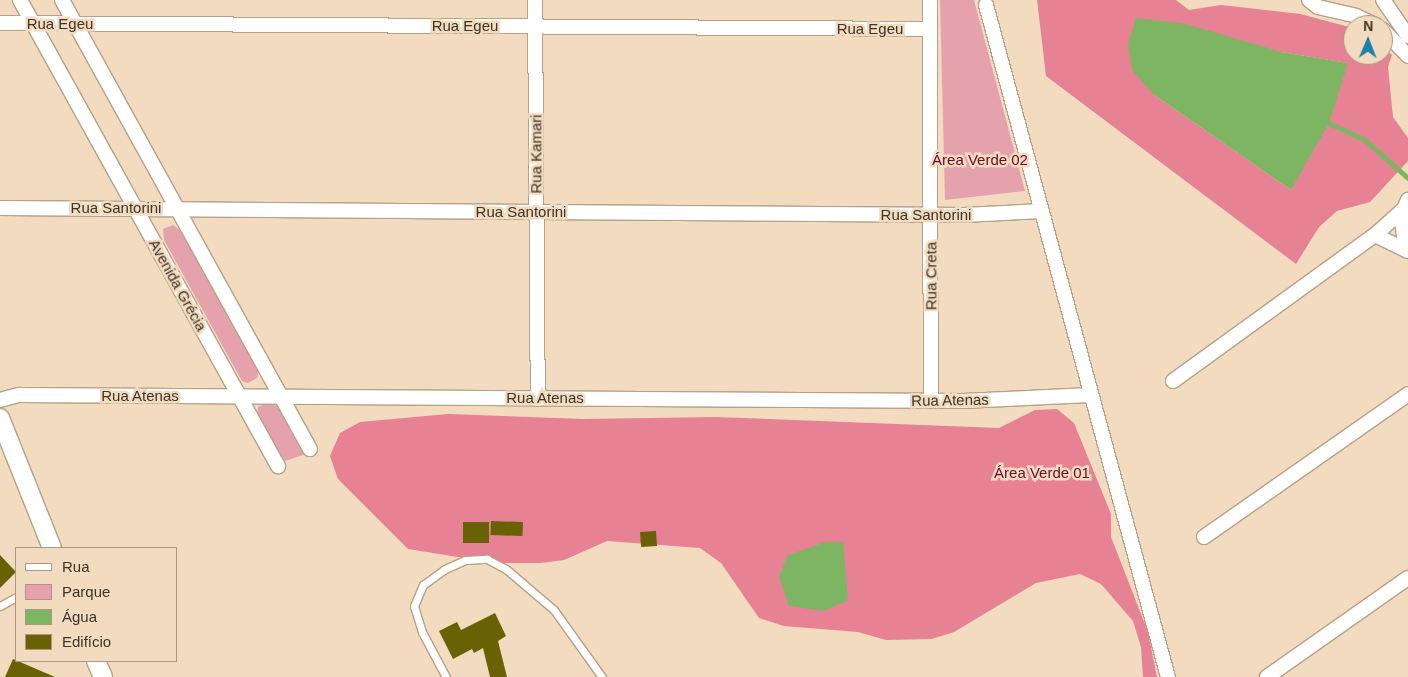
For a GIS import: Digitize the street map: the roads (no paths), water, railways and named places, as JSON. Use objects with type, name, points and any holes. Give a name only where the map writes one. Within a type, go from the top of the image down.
[{"type":"street","name":"Avenida Grécia","points":[[20,0],[278,466]]},
{"type":"street","points":[[62,0],[180,209],[310,449]]},
{"type":"street","name":"Rua Kamari","points":[[535,0],[538,398]]},
{"type":"street","name":"Rua Creta","points":[[930,0],[931,401]]},
{"type":"street","points":[[1309,0],[1322,7],[1352,15]]},
{"type":"street","points":[[1322,7],[1343,0]]},
{"type":"street","points":[[1383,0],[1406,28]]},
{"type":"street","points":[[986,5],[1090,395],[1168,677]]},
{"type":"street","name":"Rua Egeu","points":[[0,23],[930,29]]},
{"type":"street","points":[[1393,40],[1408,56]]},
{"type":"street","points":[[1173,381],[1375,235],[1404,206]]},
{"type":"street","points":[[1404,206],[1407,251]]},
{"type":"street","name":"Rua Santorini","points":[[0,208],[931,215],[1042,211]]},
{"type":"street","points":[[1375,235],[1407,251]]},
{"type":"street","points":[[1204,537],[1408,394]]},
{"type":"street","name":"Rua Atenas","points":[[0,400],[20,395],[931,401],[1090,395]]},
{"type":"street","points":[[0,418],[52,547]]},
{"type":"street","points":[[1267,677],[1408,578]]},
{"type":"street","points":[[96,662],[103,677]]},
{"type":"lane","points":[[446,677],[422,632],[414,606],[423,585],[445,569],[464,560],[487,559],[506,569],[554,610],[602,677]]},
{"type":"lane","points":[[0,606],[15,598]]},
{"type":"water","points":[[1136,18],[1186,24],[1281,52],[1343,62],[1343,65],[1347,65],[1329,123],[1291,190],[1153,94],[1132,70],[1128,43]]},
{"type":"water","points":[[826,542],[843,542],[848,600],[824,611],[789,606],[779,577],[788,555]]},
{"type":"waterway","points":[[1329,123],[1365,140],[1408,178]]},
{"type":"park label","name":"Área Verde 02","points":[[980,160]]},
{"type":"park label","name":"Área Verde 01","points":[[1042,473]]}]
